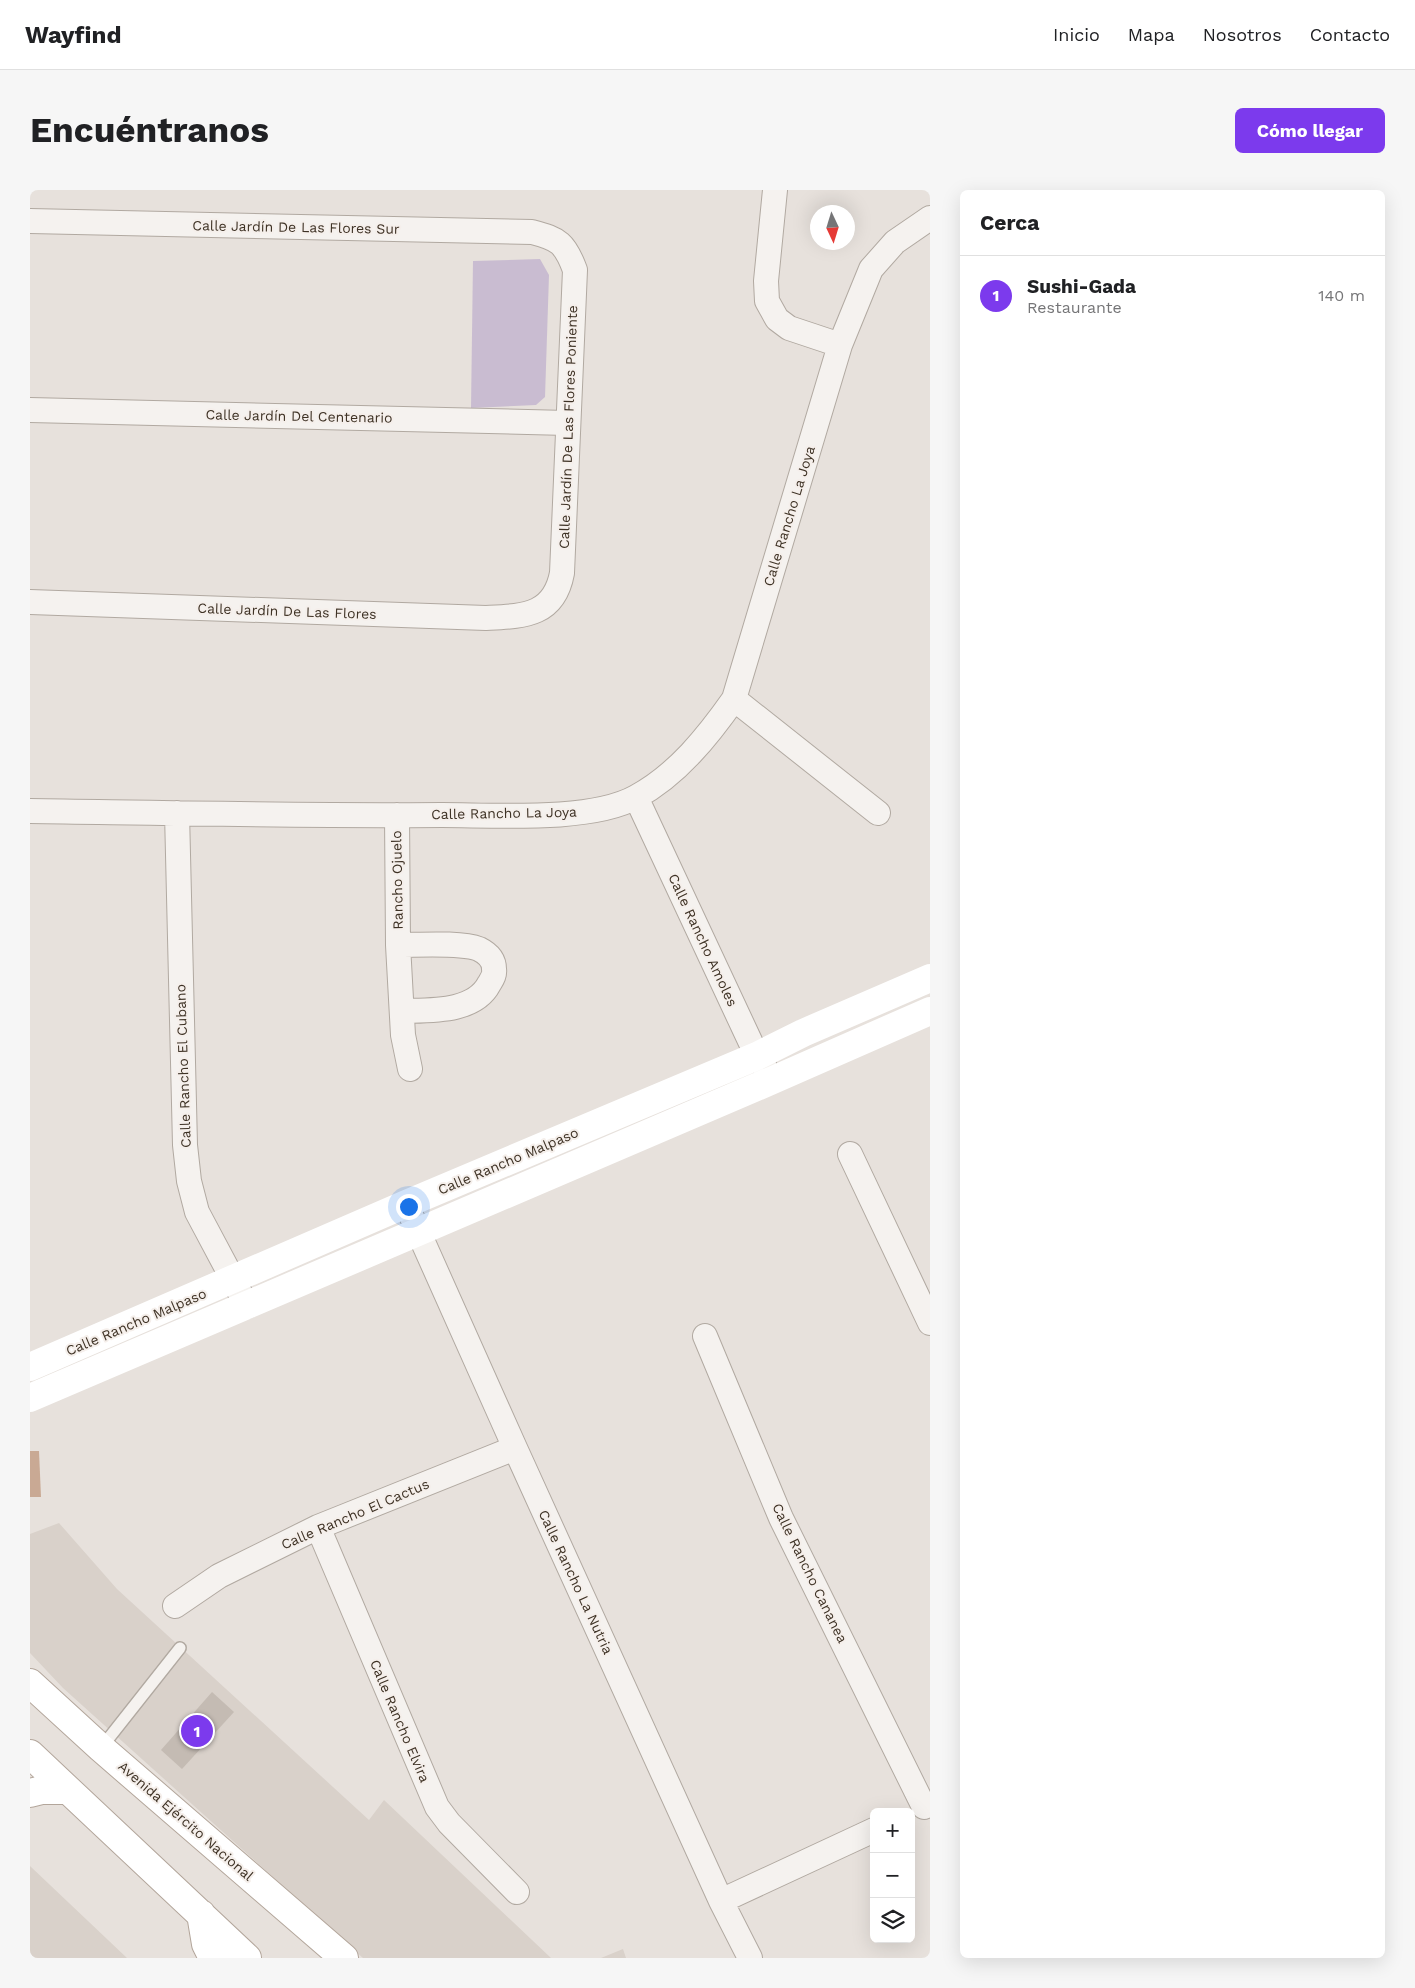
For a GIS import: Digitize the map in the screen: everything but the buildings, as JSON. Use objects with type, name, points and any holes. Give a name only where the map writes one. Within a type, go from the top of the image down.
[{"type":"street","points":[[775,190],[766,281],[767,301],[777,320],[789,328],[840,345]]},
{"type":"street","name":"Calle Rancho La Joya","points":[[30,811],[397,815],[558,814],[607,809],[636,798],[667,776],[689,756],[714,728],[734,699],[840,345],[871,269],[895,242],[930,218]]},
{"type":"street","name":"Calle Jardín De Las Flores Sur","points":[[30,221],[532,232],[552,238],[560,243]]},
{"type":"street","name":"Calle Jardín De Las Flores Poniente","points":[[542,609],[560,585],[562,573],[575,270],[568,251],[560,243]]},
{"type":"street","name":"Calle Jardín Del Centenario","points":[[30,410],[567,423]]},
{"type":"street","name":"Calle Jardín De Las Flores","points":[[30,602],[486,618],[524,615],[542,609]]},
{"type":"street","points":[[734,699],[878,813]]},
{"type":"street","name":"Calle Rancho Amoles","points":[[636,798],[757,1056],[772,1080]]},
{"type":"street","name":"Calle Rancho El Cubano","points":[[177,813],[185,1145],[190,1181],[197,1212],[247,1306]]},
{"type":"street","name":"Rancho Ojuelo","points":[[397,815],[398,945],[403,1035],[410,1069]]},
{"type":"street","name":"Rancho Ojuelo","points":[[398,945],[476,948],[487,954],[494,967],[494,975],[487,988],[479,996],[453,1007],[402,1011]]},
{"type":"street","name":"Calle Rancho Malpaso","points":[[30,1367],[406,1204],[757,1056],[803,1033],[930,978]]},
{"type":"street","name":"Calle Rancho Malpaso","points":[[30,1398],[930,1011]]},
{"type":"street","points":[[850,1154],[930,1323]]},
{"type":"street","name":"Calle Rancho La Nutria","points":[[406,1204],[721,1900],[750,1958]]},
{"type":"street","name":"Calle Rancho Cananea","points":[[705,1336],[781,1518],[922,1808]]},
{"type":"street","name":"Calle Rancho El Cactus","points":[[176,1606],[219,1576],[318,1527],[515,1448]]},
{"type":"street","name":"Calle Rancho Elvira","points":[[318,1527],[437,1807],[456,1830],[517,1892]]},
{"type":"street","name":"Avenida Ejército Nacional","points":[[30,1683],[344,1958]]},
{"type":"street","points":[[30,1704],[140,1794],[185,1820]]},
{"type":"street","points":[[30,1754],[247,1958]]},
{"type":"street","points":[[30,1793],[42,1790],[67,1790]]},
{"type":"street","points":[[721,1900],[870,1832]]},
{"type":"street","points":[[200,1914],[206,1944],[213,1958]]},
{"type":"lane","points":[[102,1748],[180,1648]]},
{"type":"shaded area","points":[[540,259],[549,275],[545,397],[536,405],[471,408],[473,261]]},
{"type":"shaded area","points":[[30,1451],[39,1451],[41,1497],[30,1497]]},
{"type":"shaded area","points":[[59,1523],[117,1589],[369,1820],[384,1800],[551,1958],[363,1958],[63,1688],[30,1653],[30,1534]]},
{"type":"shaded area","points":[[30,1866],[127,1958],[30,1958]]},
{"type":"shaded area","points":[[623,1949],[626,1958],[601,1958]]},
{"type":"place","name":"Sushi-Gada","points":[[197,1731]]}]
